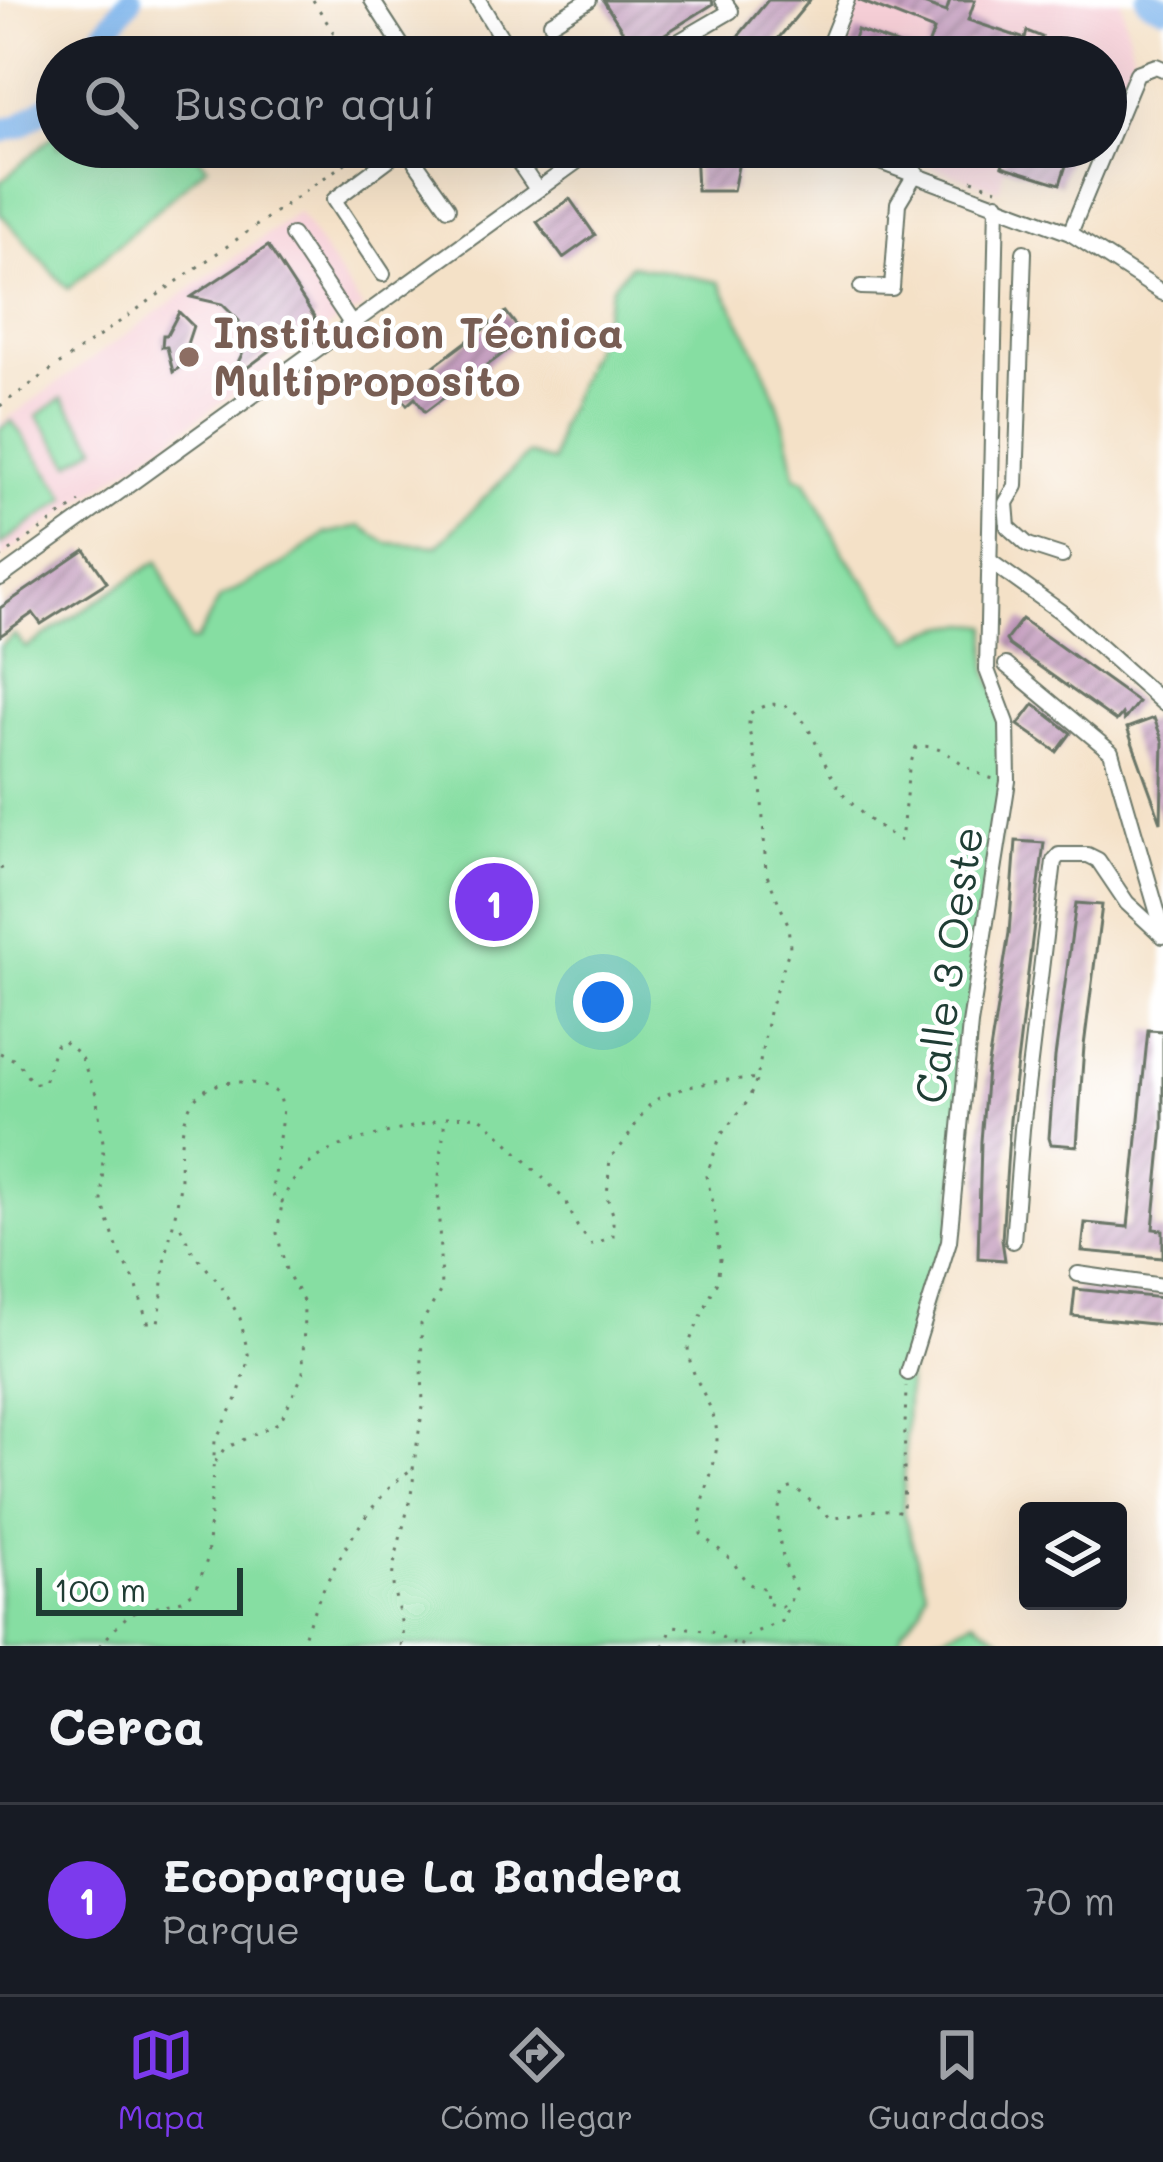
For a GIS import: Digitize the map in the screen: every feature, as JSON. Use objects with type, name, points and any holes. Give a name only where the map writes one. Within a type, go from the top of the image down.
[{"type":"street","points":[[372,0],[395,36]]},
{"type":"street","points":[[478,0],[500,36]]},
{"type":"street","points":[[550,23],[589,0]]},
{"type":"street","points":[[688,36],[731,11],[723,0]]},
{"type":"street","points":[[832,36],[847,0]]},
{"type":"street","points":[[1127,97],[1137,73],[1156,66],[1163,69]]},
{"type":"street","points":[[377,168],[334,200],[383,274]]},
{"type":"street","points":[[420,168],[448,208]]},
{"type":"street","points":[[522,168],[536,188]]},
{"type":"street","points":[[0,578],[566,168]]},
{"type":"street","points":[[901,168],[1070,233],[1163,293]]},
{"type":"street","points":[[1070,233],[1097,168]]},
{"type":"street","points":[[861,287],[892,288],[898,203],[916,173]]},
{"type":"street","name":"Calle 3 Oeste","points":[[908,1373],[949,1241],[970,1024],[1008,781],[1006,723],[987,670],[997,203]]},
{"type":"street","points":[[292,235],[352,325]]},
{"type":"street","points":[[1024,252],[1016,486],[1006,502],[1008,527],[1028,545],[1062,556]]},
{"type":"street","points":[[994,388],[1019,388]]},
{"type":"street","points":[[991,562],[1061,612],[1163,703]]},
{"type":"street","points":[[1006,665],[1111,752],[1163,933]]},
{"type":"street","points":[[1013,1241],[1054,861],[1059,855],[1088,855],[1098,860],[1127,904],[1163,933]]},
{"type":"street","points":[[1078,1274],[1163,1286]]},
{"type":"path","points":[[313,0],[336,36]]},
{"type":"path","points":[[0,406],[338,168]]},
{"type":"path","points":[[790,1599],[781,1607],[766,1603],[767,1588],[745,1582],[730,1559],[701,1534],[698,1512],[717,1435],[714,1414],[692,1374],[688,1356],[688,1345],[717,1281],[715,1206],[706,1176],[721,1135],[748,1101],[757,1079],[769,1012],[790,947],[788,924],[766,873],[761,784],[748,730],[749,714],[772,705],[797,712],[840,790],[870,821],[901,842],[908,769],[916,747],[937,746],[980,776],[1008,781]]},
{"type":"path","points":[[0,869],[10,864]]},
{"type":"path","points":[[0,1053],[16,1060],[32,1083],[44,1083],[54,1047],[62,1040],[80,1055],[101,1114],[102,1202],[147,1322],[158,1322],[164,1299],[180,1147],[189,1108],[197,1096],[241,1079],[264,1083],[279,1094],[283,1109],[272,1190],[275,1200],[282,1202]]},
{"type":"path","points":[[212,1466],[224,1449],[280,1422],[303,1374],[304,1303],[286,1270],[277,1232],[282,1202],[312,1158],[348,1140],[445,1117],[478,1116],[565,1200],[592,1245],[613,1236],[614,1214],[607,1197],[610,1157],[627,1143],[648,1106],[664,1094],[724,1079],[757,1079]]},
{"type":"path","points":[[401,1646],[402,1612],[392,1580],[403,1515],[416,1479],[413,1469],[423,1407],[421,1324],[441,1290],[438,1187],[445,1117]]},
{"type":"path","points":[[99,1646],[130,1613],[182,1600],[196,1590],[207,1560],[215,1441],[237,1399],[249,1358],[240,1318],[192,1251],[176,1218]]},
{"type":"path","points":[[663,1646],[674,1626],[711,1630],[739,1646],[746,1636],[782,1622],[795,1589],[784,1568],[778,1503],[785,1490],[794,1487],[831,1518],[871,1508],[903,1512],[908,1373]]},
{"type":"path","points":[[302,1646],[308,1618],[358,1528],[400,1476],[413,1469]]},
{"type":"shaded area","points":[[856,0],[1121,0],[1137,73],[1127,97],[1127,36],[842,36]]},
{"type":"shaded area","points":[[936,168],[1004,168],[999,190]]},
{"type":"shaded area","name":"Institucion Técnica Multiproposito","points":[[298,212],[363,309],[336,322],[0,558],[0,424]]},
{"type":"green space","points":[[36,151],[36,168],[205,168],[68,289],[0,213],[0,183]]},
{"type":"green space","points":[[631,265],[719,282],[776,398],[795,476],[806,481],[843,553],[910,640],[948,626],[988,626],[987,670],[1007,723],[1008,781],[970,1024],[949,1241],[908,1373],[903,1512],[926,1590],[921,1609],[902,1630],[899,1644],[944,1635],[974,1620],[1012,1646],[0,1646],[0,646],[15,635],[26,648],[158,561],[190,641],[197,640],[220,598],[280,566],[324,534],[360,526],[387,543],[437,546],[528,454],[553,462],[559,427],[601,328],[612,286]]},
{"type":"green space","points":[[62,398],[97,446],[71,464],[37,416]]},
{"type":"green space","points":[[12,421],[67,498],[0,545],[0,429]]},
{"type":"building","points":[[603,0],[712,0],[713,4],[662,36],[626,36]]},
{"type":"building","points":[[768,0],[810,0],[780,36],[738,36]]},
{"type":"building","points":[[858,0],[912,0],[946,12],[950,0],[975,0],[968,20],[1016,36],[932,36],[934,30]]},
{"type":"building","points":[[696,168],[738,168],[733,191],[697,191]]},
{"type":"building","points":[[1008,168],[1065,168],[1060,184]]},
{"type":"building","points":[[570,199],[595,235],[563,258],[537,222]]},
{"type":"building","points":[[268,246],[315,318],[229,381],[243,352],[239,321],[222,304],[191,297]]},
{"type":"building","points":[[179,312],[193,326],[186,347],[190,360],[173,372],[167,347],[162,347],[163,335]]},
{"type":"building","points":[[506,312],[525,337],[425,412],[415,398],[407,405],[398,393]]},
{"type":"building","points":[[85,550],[107,582],[41,624],[33,613],[0,636],[0,608]]},
{"type":"building","points":[[1022,619],[1138,702],[1124,720],[1122,714],[1116,721],[1009,645],[1006,640]]},
{"type":"building","points":[[1034,704],[1071,733],[1057,752],[1018,725]]},
{"type":"building","points":[[1154,718],[1163,742],[1161,822],[1127,728]]},
{"type":"building","points":[[1016,841],[1044,843],[1010,1120],[1002,1240],[1005,1260],[978,1258],[981,1141],[1009,933]]},
{"type":"building","points":[[1076,903],[1102,905],[1077,1146],[1051,1144],[1049,1138]]},
{"type":"building","points":[[1148,1030],[1163,1031],[1163,1127],[1153,1229],[1163,1230],[1163,1258],[1082,1251],[1085,1223],[1128,1227]]},
{"type":"building","points":[[1075,1289],[1163,1298],[1163,1325],[1072,1316]]},
{"type":"waterway","points":[[102,36],[130,0]]},
{"type":"waterway","points":[[1148,0],[1163,6]]},
{"type":"waterway","points":[[0,131],[20,126],[36,115]]},
{"type":"place","name":"Institucion Técnica Multiproposito","points":[[189,357]]},
{"type":"place","name":"Ecoparque La Bandera","points":[[494,902]]}]
